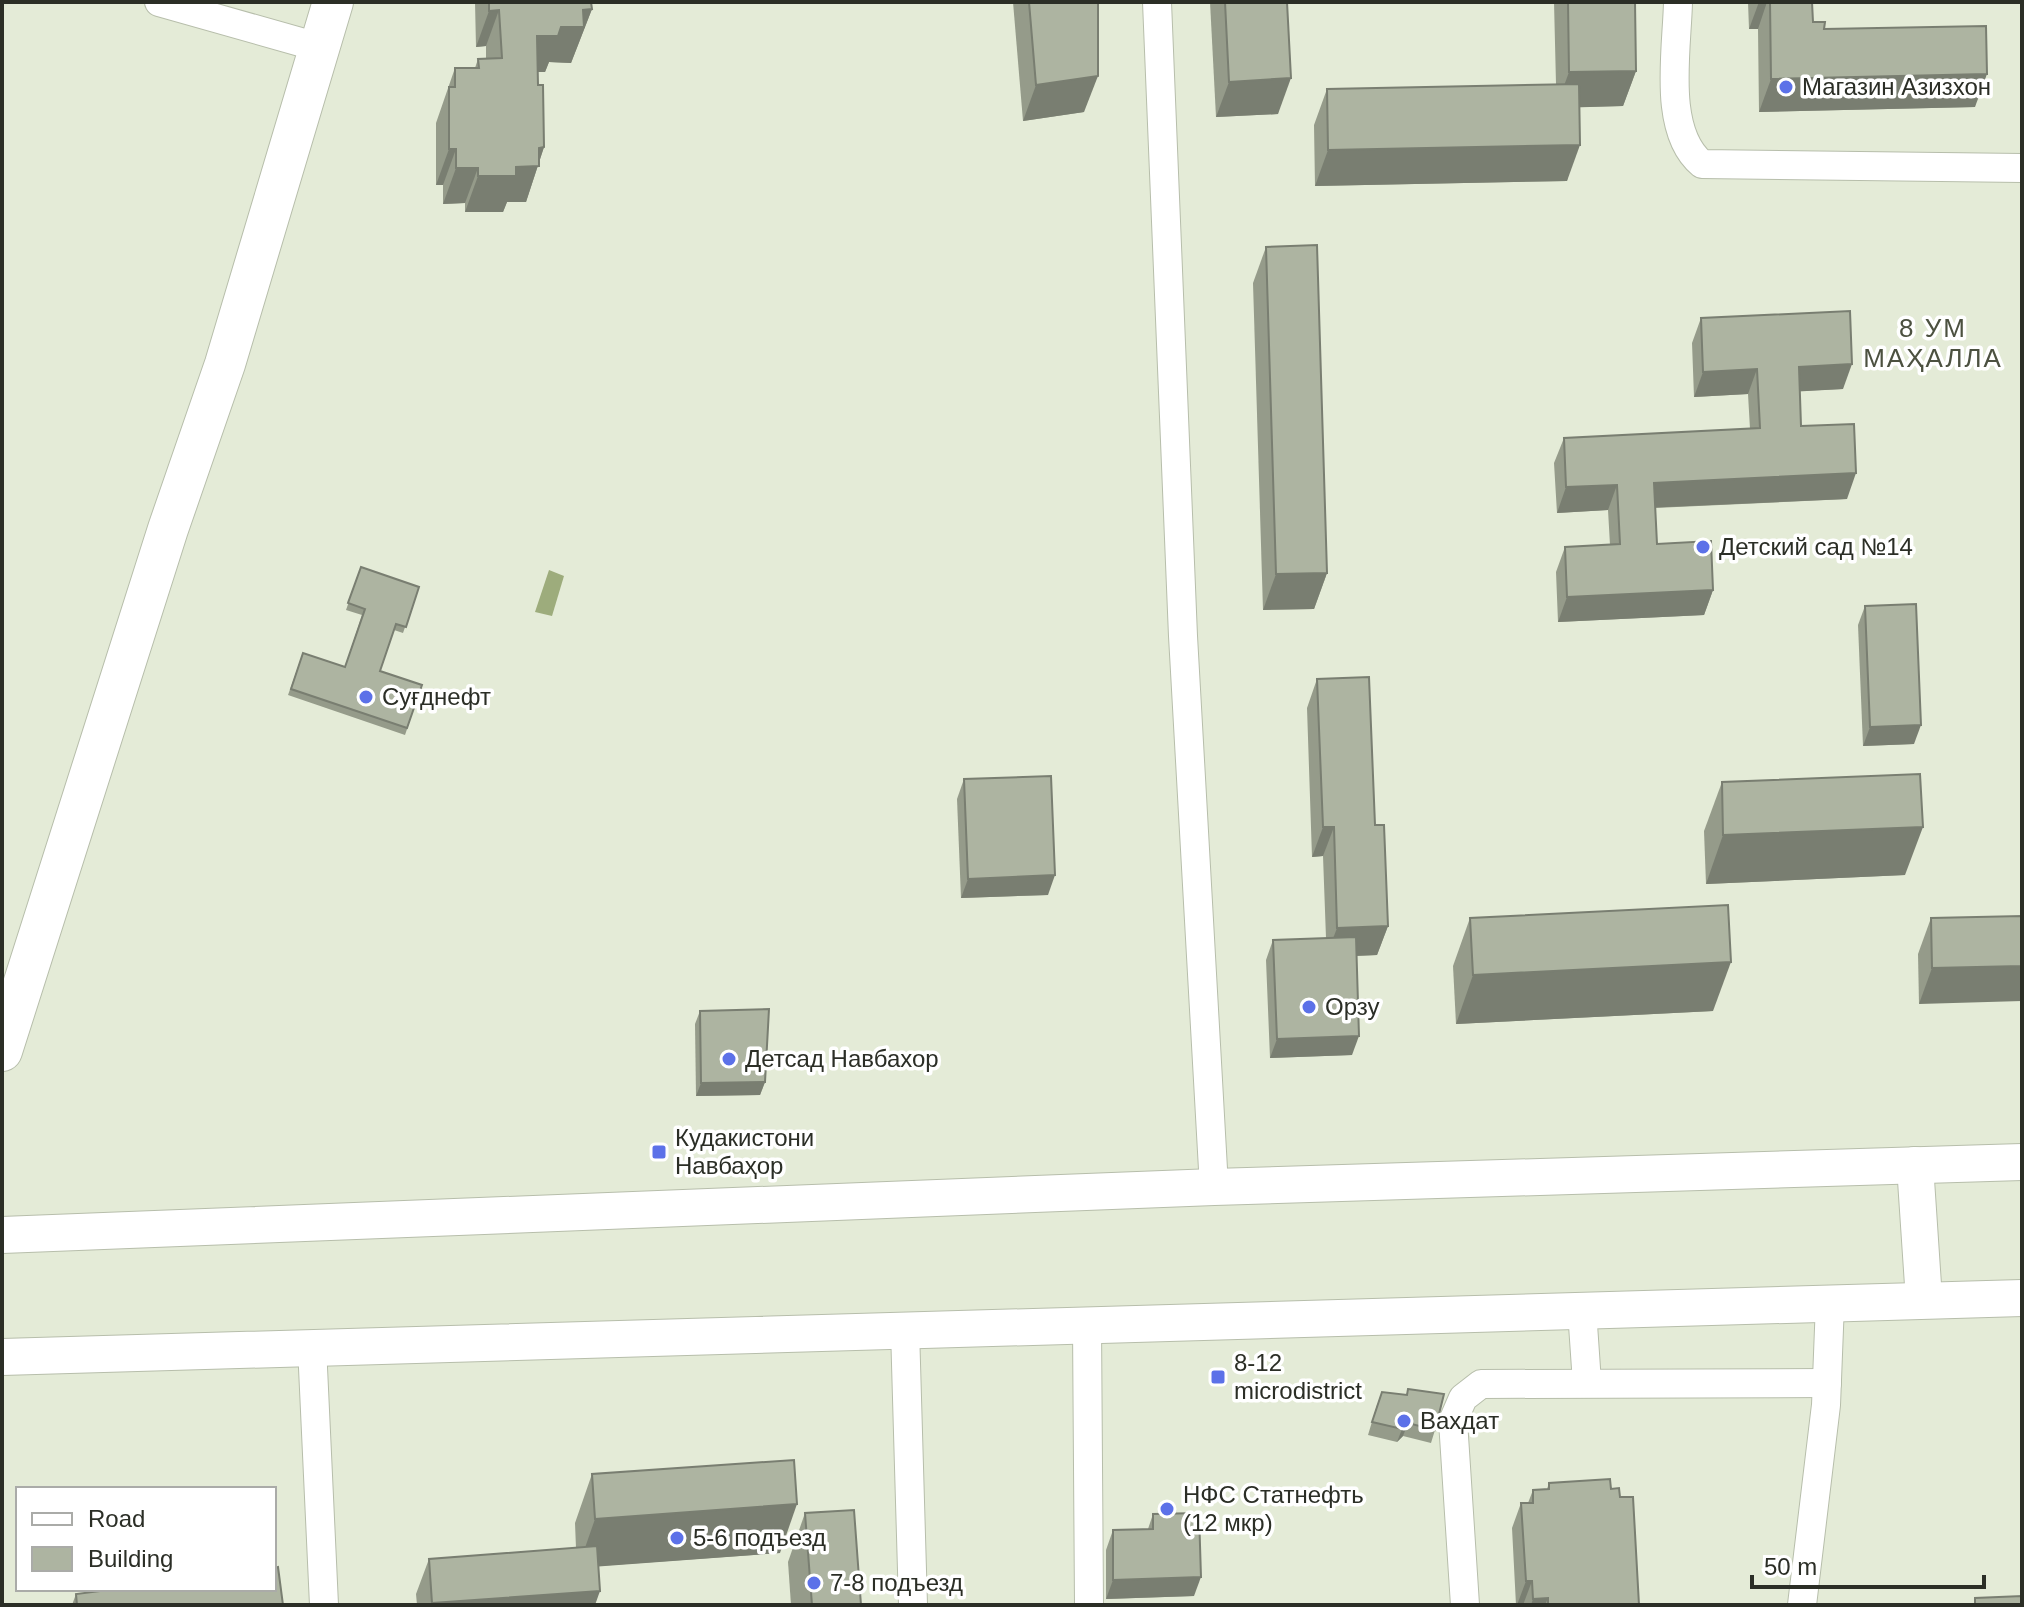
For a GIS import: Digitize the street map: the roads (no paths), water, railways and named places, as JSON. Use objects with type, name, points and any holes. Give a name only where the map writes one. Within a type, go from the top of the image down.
[{"type":"main road","points":[[2,1051],[163,544],[225,364],[333,2]]},
{"type":"street","points":[[159,2],[318,47]]},
{"type":"street","points":[[1157,2],[1182,621],[1214,1187]]},
{"type":"street","points":[[1678,2],[1676,120],[1690,154],[1702,164],[2022,168]]},
{"type":"street","points":[[2,1235],[1214,1187],[2022,1162]]},
{"type":"street","points":[[1915,1165],[1924,1300]]},
{"type":"street","points":[[2,1357],[2022,1298]]},
{"type":"street","points":[[1802,1605],[1827,1383],[1830,1303]]},
{"type":"street","points":[[1582,1310],[1587,1383]]},
{"type":"street","points":[[1087,1325],[1089,1605]]},
{"type":"street","points":[[905,1329],[913,1605]]},
{"type":"street","points":[[312,1346],[324,1605]]},
{"type":"street","points":[[1465,1605],[1453,1421],[1463,1398],[1481,1384],[1827,1383]]},
{"type":"place","name":"Магазин Азизхон","points":[[1786,87]]},
{"type":"place","name":"Детский сад №14","points":[[1703,547]]},
{"type":"place","name":"Суғднефт","points":[[366,697]]},
{"type":"place","name":"Орзу","points":[[1309,1007]]},
{"type":"place","name":"Детсад Навбахор","points":[[729,1059]]},
{"type":"place","name":"Кудакистони Навбаҳор","points":[[659,1152]]},
{"type":"place","name":"8-12 microdistrict","points":[[1218,1377]]},
{"type":"place","name":"Вахдат","points":[[1404,1421]]},
{"type":"place","name":"НФС Статнефть (12 мкр)","points":[[1167,1509]]},
{"type":"place","name":"5-6 подъезд","points":[[677,1538]]},
{"type":"place","name":"7-8 подъезд","points":[[814,1583]]},
{"type":"district","name":"8 УМ МАҲАЛЛА","points":[[1933,343]]}]
